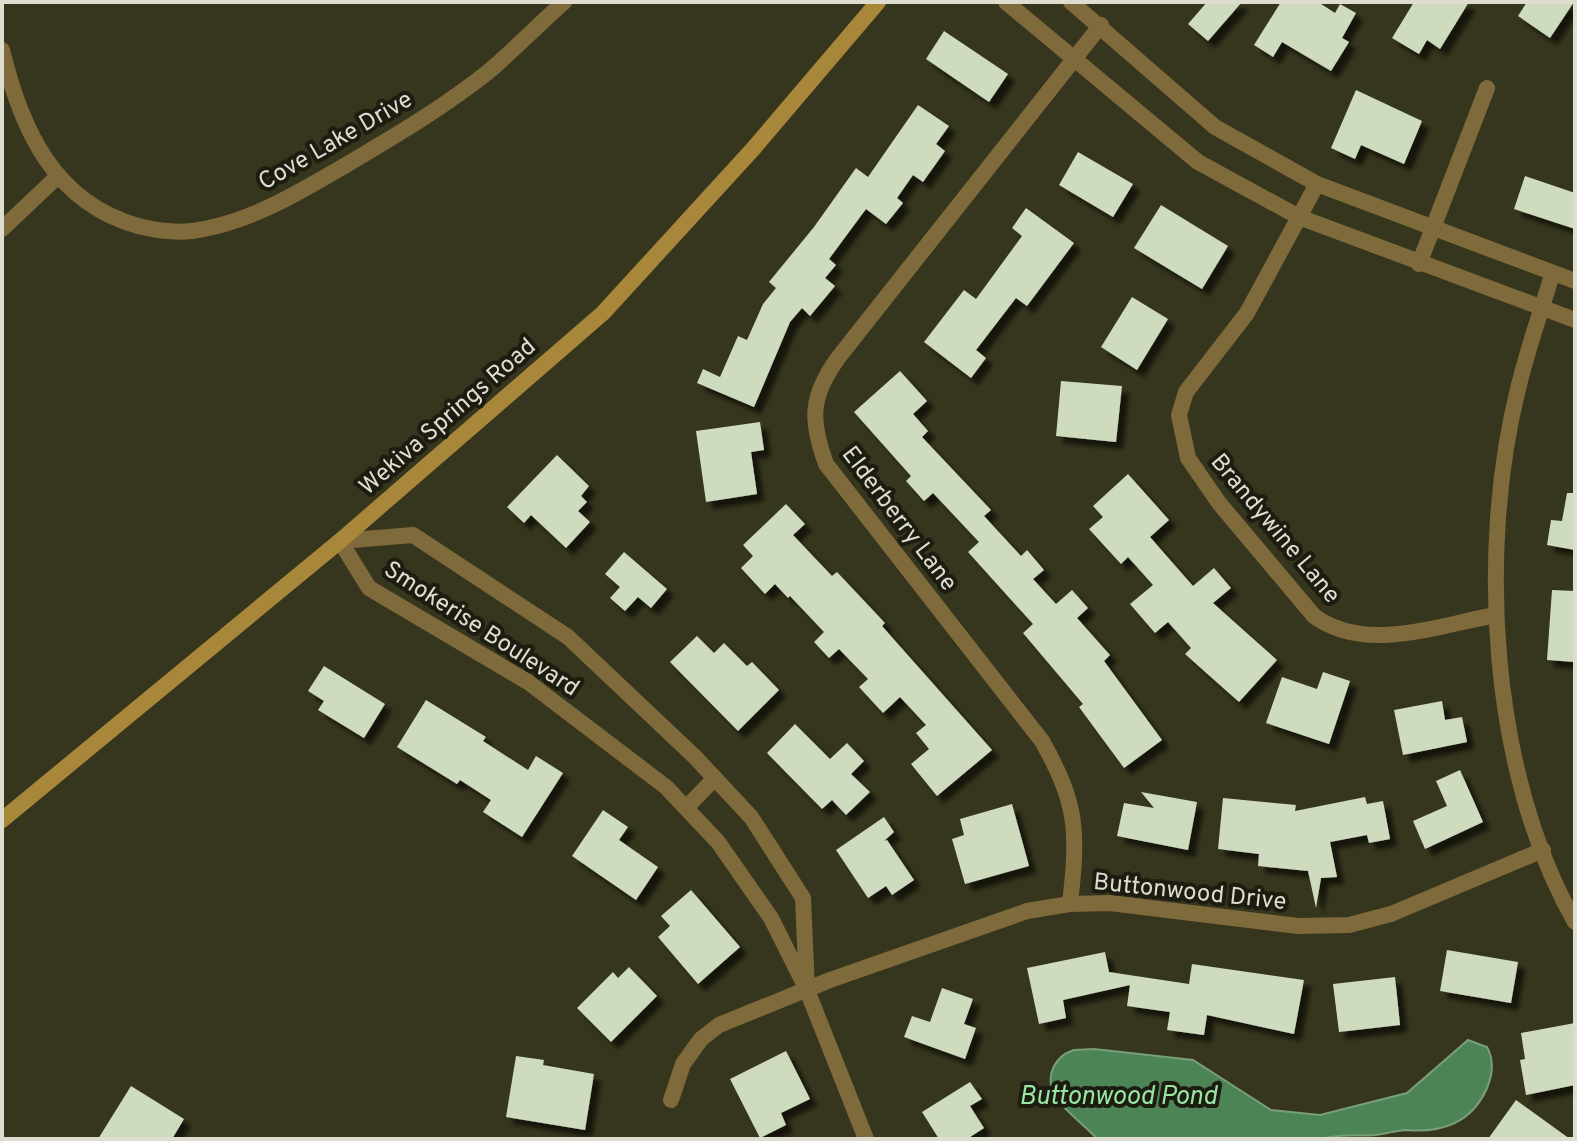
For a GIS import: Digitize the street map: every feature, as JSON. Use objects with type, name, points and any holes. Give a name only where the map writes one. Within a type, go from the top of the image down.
[{"type":"main road","name":"Wekiva Springs Road","points":[[2,820],[340,541],[603,313],[753,149],[878,2]]},
{"type":"street","name":"Cove Lake Drive","points":[[2,50],[28,133],[57,177],[80,198],[117,220],[157,231],[201,230],[233,222],[289,199],[418,123],[488,71],[564,2]]},
{"type":"street","points":[[1006,2],[1198,162],[1299,217],[1541,310],[1575,320]]},
{"type":"street","points":[[1071,2],[1215,127],[1317,184],[1552,275],[1575,281]]},
{"type":"street","name":"Elderberry Lane","points":[[1070,904],[1077,844],[1074,813],[1063,778],[1042,741],[826,464],[815,434],[814,410],[822,381],[830,370],[1101,25]]},
{"type":"street","points":[[1419,264],[1487,88]]},
{"type":"street","points":[[2,229],[57,177]]},
{"type":"street","name":"Brandywine Lane","points":[[1317,184],[1247,313],[1186,392],[1179,415],[1188,458],[1248,537],[1314,616],[1330,628],[1353,636],[1382,636],[1496,615]]},
{"type":"street","points":[[1552,275],[1518,386],[1503,470],[1495,560],[1496,615],[1512,751],[1543,850],[1575,922]]},
{"type":"street","name":"Smokerise Boulevard","points":[[807,990],[803,898],[751,817],[715,778],[568,637],[413,535],[340,541],[369,588],[528,682],[666,787],[718,842],[771,918],[807,990],[866,1139]]},
{"type":"street","points":[[686,808],[715,778]]},
{"type":"street","name":"Buttonwood Drive","points":[[671,1100],[683,1064],[701,1039],[719,1025],[830,980],[1027,911],[1070,904],[1110,903],[1298,926],[1349,925],[1391,914],[1543,850]]},
{"type":"water","name":"Buttonwood Pond","points":[[1468,1040],[1487,1047],[1489,1052],[1492,1062],[1487,1088],[1481,1100],[1464,1117],[1432,1130],[1321,1139],[1097,1139],[1064,1107],[1052,1088],[1054,1066],[1065,1054],[1074,1050],[1094,1049],[1193,1060],[1271,1110],[1320,1115],[1407,1093]]},
{"type":"building","points":[[1207,2],[1242,2],[1208,41],[1188,24]]},
{"type":"building","points":[[1281,2],[1318,2],[1335,13],[1340,4],[1356,13],[1342,38],[1349,42],[1331,71],[1282,42],[1273,57],[1254,45]]},
{"type":"building","points":[[1414,2],[1469,2],[1440,49],[1427,40],[1419,54],[1392,38]]},
{"type":"building","points":[[1527,2],[1574,2],[1550,38],[1518,16]]},
{"type":"building","points":[[944,31],[1008,74],[989,102],[926,59]]},
{"type":"building","points":[[1356,90],[1422,121],[1404,164],[1361,145],[1355,159],[1331,148]]},
{"type":"building","points":[[918,105],[949,126],[936,144],[945,151],[923,182],[913,175],[897,198],[903,203],[886,224],[866,209],[829,259],[836,265],[825,278],[835,286],[810,316],[802,308],[790,322],[754,407],[697,383],[703,369],[720,377],[738,336],[747,340],[763,304],[776,288],[769,282],[814,227],[856,168],[868,177]]},
{"type":"building","points":[[1078,152],[1133,184],[1113,217],[1059,185]]},
{"type":"building","points":[[1525,176],[1575,193],[1575,229],[1514,209]]},
{"type":"building","points":[[1161,205],[1228,246],[1202,289],[1134,248]]},
{"type":"building","points":[[1026,208],[1074,243],[1027,306],[1016,298],[976,350],[986,358],[971,378],[924,342],[964,290],[976,299],[1022,236],[1012,228]]},
{"type":"building","points":[[1132,297],[1168,319],[1137,370],[1101,347]]},
{"type":"building","points":[[900,371],[927,401],[913,414],[928,431],[922,437],[991,510],[984,516],[1021,556],[1027,550],[1044,570],[1033,579],[1056,604],[1072,590],[1088,608],[1077,618],[1110,655],[1104,661],[1162,740],[1124,768],[1079,707],[1083,704],[1023,633],[1033,624],[968,552],[979,542],[933,493],[924,501],[906,481],[911,476],[854,412]]},
{"type":"building","points":[[1061,381],[1122,386],[1116,442],[1056,436]]},
{"type":"building","points":[[760,422],[764,450],[751,452],[757,494],[706,502],[696,431]]},
{"type":"building","points":[[557,455],[589,486],[581,496],[587,502],[578,511],[590,522],[566,548],[531,515],[524,523],[507,507]]},
{"type":"building","points":[[1128,474],[1169,520],[1150,537],[1193,586],[1214,568],[1231,588],[1213,603],[1277,660],[1239,702],[1185,654],[1191,648],[1168,622],[1155,633],[1130,604],[1153,585],[1128,557],[1121,564],[1089,529],[1103,517],[1093,506]]},
{"type":"building","points":[[1567,493],[1575,493],[1575,550],[1547,545],[1551,520],[1562,521]]},
{"type":"building","points":[[786,504],[805,524],[793,535],[832,576],[837,572],[885,623],[882,626],[992,750],[937,796],[911,764],[929,749],[916,733],[926,725],[900,697],[883,713],[859,687],[868,679],[839,649],[829,658],[814,642],[824,632],[790,596],[788,598],[775,584],[765,594],[741,568],[753,556],[743,545]]},
{"type":"building","points":[[624,552],[667,589],[651,608],[638,597],[625,611],[610,598],[620,587],[605,574]]},
{"type":"building","points":[[1552,590],[1575,591],[1575,662],[1547,660]]},
{"type":"building","points":[[697,636],[714,653],[724,643],[747,666],[752,662],[779,690],[738,731],[670,662]]},
{"type":"building","points":[[324,666],[385,704],[364,738],[318,710],[324,701],[308,691]]},
{"type":"building","points":[[1323,672],[1350,681],[1329,744],[1266,723],[1282,677],[1317,689]]},
{"type":"building","points":[[426,700],[486,737],[483,741],[528,770],[536,756],[563,773],[522,837],[483,812],[491,800],[460,780],[457,784],[397,747]]},
{"type":"building","points":[[1442,701],[1445,720],[1462,717],[1467,742],[1403,755],[1394,710]]},
{"type":"building","points":[[795,724],[830,759],[847,743],[864,761],[851,774],[870,792],[846,815],[832,800],[822,809],[767,753]]},
{"type":"building","points":[[1460,770],[1483,822],[1425,849],[1413,821],[1447,806],[1436,781]]},
{"type":"building","points":[[1141,792],[1197,802],[1188,850],[1117,836],[1124,803],[1154,808]]},
{"type":"building","points":[[1365,797],[1367,804],[1383,801],[1390,839],[1369,843],[1367,835],[1330,842],[1337,877],[1321,878],[1316,908],[1308,871],[1258,866],[1259,854],[1218,849],[1223,798],[1296,805],[1295,811]]},
{"type":"building","points":[[1012,804],[1029,866],[965,884],[952,839],[964,835],[960,819]]},
{"type":"building","points":[[603,810],[628,827],[619,840],[658,867],[636,900],[572,856]]},
{"type":"building","points":[[884,817],[894,832],[884,841],[887,840],[914,880],[892,895],[886,886],[868,898],[836,850]]},
{"type":"building","points":[[691,890],[740,947],[698,984],[658,937],[670,926],[661,916]]},
{"type":"building","points":[[1447,950],[1518,962],[1511,1003],[1440,991]]},
{"type":"building","points":[[1105,952],[1109,972],[1189,984],[1192,964],[1304,980],[1294,1034],[1207,1015],[1204,1035],[1167,1030],[1170,1012],[1127,1006],[1130,985],[1063,1000],[1066,1018],[1039,1024],[1027,968]]},
{"type":"building","points":[[629,967],[657,996],[611,1042],[577,1008],[613,972],[618,978]]},
{"type":"building","points":[[1395,977],[1400,1025],[1339,1032],[1333,984]]},
{"type":"building","points":[[942,988],[973,999],[964,1024],[976,1028],[965,1059],[904,1037],[912,1016],[930,1022]]},
{"type":"building","points":[[1575,1023],[1575,1085],[1526,1095],[1520,1060],[1525,1059],[1521,1033]]},
{"type":"building","points":[[786,1051],[810,1099],[781,1113],[786,1125],[760,1138],[730,1079]]},
{"type":"building","points":[[516,1056],[544,1060],[543,1065],[594,1074],[585,1130],[506,1117]]},
{"type":"building","points":[[970,1082],[982,1099],[970,1106],[984,1128],[967,1139],[939,1139],[922,1112]]},
{"type":"building","points":[[131,1086],[184,1119],[172,1139],[98,1139]]},
{"type":"building","points":[[1516,1100],[1570,1139],[1488,1139]]}]
